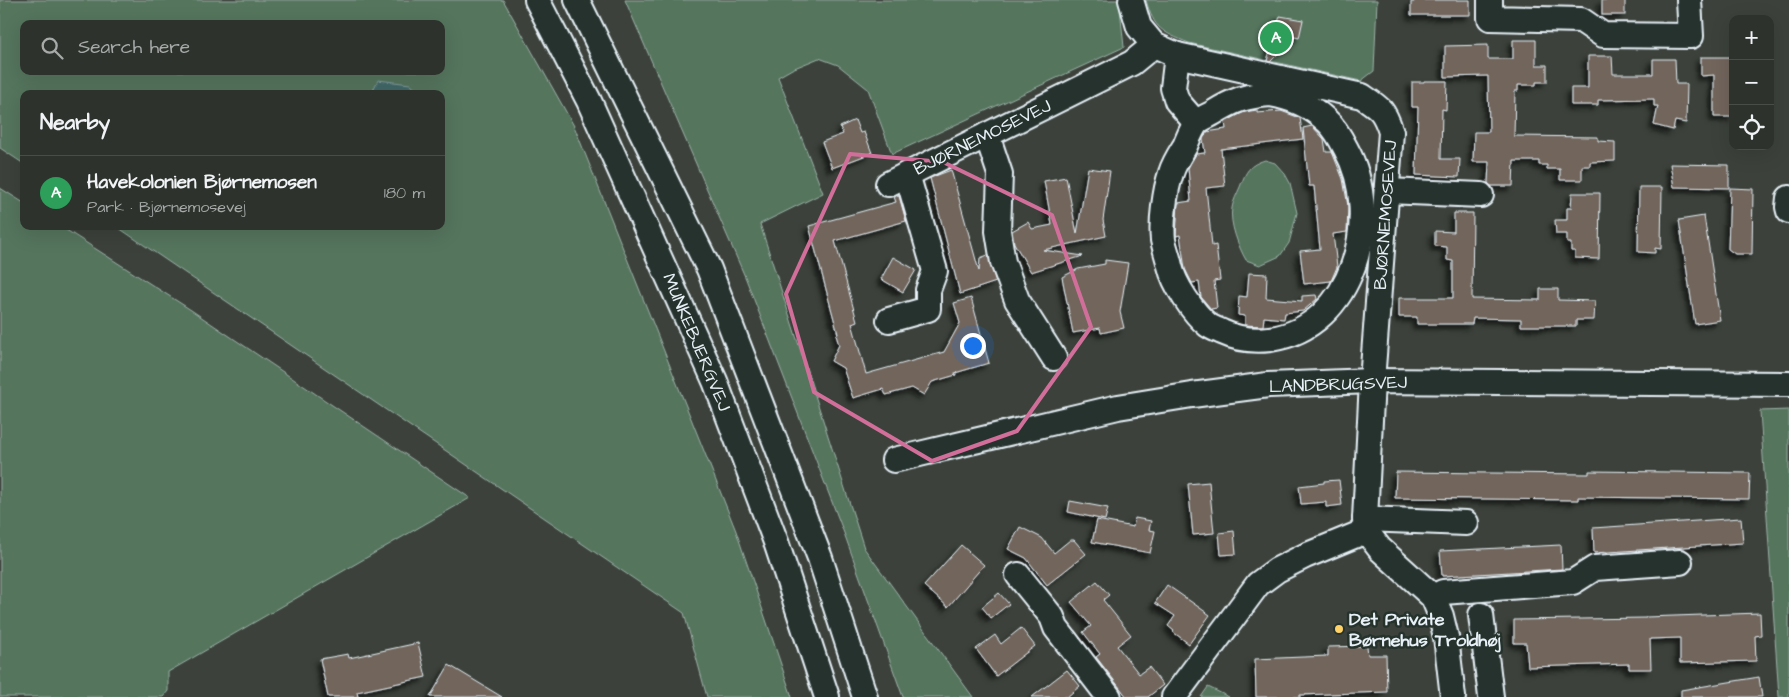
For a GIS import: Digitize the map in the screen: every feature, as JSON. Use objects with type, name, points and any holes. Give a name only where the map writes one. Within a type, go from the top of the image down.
[{"type":"street","name":"MUNKEBJERGVEJ","points":[[537,0],[589,101],[715,381],[776,542],[827,697]]},
{"type":"street","name":"MUNKEBJERGVEJ","points":[[577,0],[708,269],[820,558],[865,697]]},
{"type":"street","name":"BJØRNEMOSEVEJ","points":[[1131,0],[1139,27],[1154,45],[1178,55],[1362,96],[1382,109],[1391,132],[1372,381],[1366,525]]},
{"type":"street","points":[[1490,0],[1490,18],[1581,20],[1603,36],[1648,37],[1691,36],[1689,0]]},
{"type":"street","name":"BJØRNEMOSEVEJ","points":[[889,320],[928,309],[928,290],[935,271],[898,179],[1132,63],[1154,45]]},
{"type":"street","points":[[1178,55],[1173,88],[1177,101],[1196,123]]},
{"type":"street","points":[[1270,94],[1288,97],[1306,105],[1328,122],[1354,162],[1360,187],[1362,209],[1360,245],[1352,269],[1340,293],[1324,314],[1299,331],[1281,337],[1254,341],[1227,334],[1208,325],[1186,300],[1172,276],[1163,239],[1164,204],[1171,172],[1196,123],[1232,101],[1270,94]]},
{"type":"street","points":[[987,135],[1000,174],[998,231],[1003,262],[1017,300],[1054,358]]},
{"type":"street","points":[[1387,191],[1481,195]]},
{"type":"street","points":[[1789,198],[1789,211]]},
{"type":"street","name":"LANDBRUGSVEJ","points":[[894,460],[1118,407],[1268,385],[1372,381],[1789,384]]},
{"type":"street","points":[[1174,697],[1258,584],[1277,570],[1366,525],[1466,523]]},
{"type":"street","points":[[1366,525],[1380,549],[1433,597],[1441,616],[1446,637],[1453,697]]},
{"type":"street","points":[[1433,597],[1443,592],[1573,582],[1595,568],[1680,562]]},
{"type":"street","points":[[1018,575],[1052,617],[1056,628],[1109,697]]},
{"type":"street","points":[[1481,616],[1490,697]]},
{"type":"highlighted area","points":[[850,154],[943,162],[1052,215],[1091,327],[1017,431],[932,461],[814,392],[786,294]]},
{"type":"green space","points":[[0,0],[503,0],[574,126],[736,531],[792,697],[707,697],[684,613],[122,230],[445,230],[445,90],[20,90],[20,161],[0,148]]},
{"type":"green space","points":[[625,0],[1119,0],[1124,47],[892,154],[868,89],[838,65],[819,58],[778,77],[823,193],[760,224],[864,548],[973,697],[903,697],[844,533],[746,279]]},
{"type":"green space","points":[[1146,0],[1377,0],[1374,71],[1361,81],[1189,43],[1172,36],[1160,28],[1152,17]]},
{"type":"green space","points":[[1265,160],[1275,163],[1285,174],[1290,183],[1297,213],[1289,243],[1280,256],[1260,265],[1246,260],[1235,235],[1231,214],[1234,200],[1246,173],[1255,164]]},
{"type":"green space","points":[[0,188],[20,200],[20,230],[66,230],[191,310],[470,498],[168,672],[168,691],[163,697],[0,697]]},
{"type":"green space","points":[[1789,410],[1789,697],[1779,697],[1760,411]]},
{"type":"green space","points":[[1208,687],[1229,697],[1201,697]]},
{"type":"water","points":[[378,80],[410,84],[417,90],[373,90]]},
{"type":"building","points":[[1414,0],[1470,0],[1470,15],[1411,15],[1411,2],[1414,2]]},
{"type":"building","points":[[1602,0],[1625,0],[1625,15],[1602,15]]},
{"type":"building","points":[[1280,16],[1303,20],[1299,38],[1295,37],[1270,62],[1267,61]]},
{"type":"building","points":[[1513,40],[1536,40],[1536,65],[1547,65],[1547,82],[1536,82],[1536,85],[1518,85],[1518,91],[1515,91],[1514,136],[1598,137],[1598,141],[1615,142],[1615,161],[1590,162],[1590,166],[1582,166],[1582,180],[1560,180],[1560,169],[1547,169],[1547,165],[1539,165],[1539,161],[1514,161],[1513,186],[1491,186],[1488,183],[1489,162],[1473,162],[1474,132],[1489,132],[1488,76],[1445,77],[1445,46],[1488,45],[1488,59],[1513,59]]},
{"type":"building","points":[[1588,56],[1612,56],[1613,74],[1653,74],[1653,59],[1675,59],[1676,84],[1687,84],[1686,123],[1675,121],[1673,130],[1654,125],[1658,106],[1654,106],[1654,99],[1598,100],[1598,105],[1571,105],[1571,88],[1588,88]]},
{"type":"building","points":[[1701,57],[1729,57],[1729,117],[1714,117],[1714,75],[1701,76]]},
{"type":"building","points":[[1447,81],[1446,110],[1442,109],[1441,159],[1460,159],[1459,177],[1416,175],[1418,107],[1412,107],[1412,82]]},
{"type":"building","points":[[1257,110],[1257,113],[1281,111],[1300,118],[1303,139],[1221,149],[1225,186],[1206,188],[1212,246],[1216,245],[1220,280],[1214,281],[1217,308],[1211,309],[1201,297],[1199,282],[1192,283],[1185,269],[1180,235],[1176,236],[1178,203],[1191,201],[1188,168],[1196,154],[1205,153],[1203,139],[1207,132],[1226,129],[1225,122],[1244,112]]},
{"type":"building","points":[[855,120],[860,133],[864,132],[872,153],[832,168],[822,142],[843,134],[840,127]]},
{"type":"building","points":[[1312,126],[1324,139],[1326,152],[1332,152],[1343,179],[1348,206],[1347,232],[1333,234],[1337,267],[1331,281],[1304,284],[1300,251],[1320,249],[1314,186],[1309,186],[1303,128]]},
{"type":"building","points":[[1670,164],[1729,165],[1729,188],[1674,187]]},
{"type":"building","points":[[1088,168],[1110,171],[1103,220],[1106,236],[1043,250],[1083,256],[1031,272],[1014,243],[1012,231],[1028,222],[1032,229],[1052,225],[1044,181],[1066,177],[1077,234]]},
{"type":"building","points":[[951,170],[979,271],[980,258],[988,255],[996,282],[960,294],[930,178]]},
{"type":"building","points":[[1639,187],[1662,187],[1661,249],[1655,248],[1655,253],[1638,252]]},
{"type":"building","points":[[1730,188],[1753,189],[1752,254],[1735,254],[1728,249]]},
{"type":"building","points":[[1572,193],[1600,193],[1599,259],[1575,258],[1575,251],[1571,251],[1571,243],[1567,243],[1567,234],[1556,234],[1555,220],[1567,220],[1567,208],[1571,208]]},
{"type":"building","points":[[899,196],[906,221],[835,241],[857,321],[852,323],[866,374],[944,352],[960,323],[954,303],[971,298],[989,363],[932,382],[924,395],[912,388],[886,395],[883,389],[853,398],[843,368],[831,361],[839,345],[836,335],[838,334],[809,226],[896,202],[894,197]]},
{"type":"building","points":[[1454,213],[1473,213],[1472,299],[1540,300],[1540,289],[1558,289],[1558,300],[1595,301],[1594,320],[1576,320],[1576,326],[1521,326],[1521,319],[1473,318],[1472,324],[1417,324],[1417,317],[1399,317],[1399,298],[1453,298],[1453,261],[1447,260],[1447,247],[1435,246],[1435,231],[1454,232]]},
{"type":"building","points":[[1704,216],[1720,320],[1695,324],[1679,220]]},
{"type":"building","points":[[893,257],[916,270],[903,292],[881,279]]},
{"type":"building","points":[[1105,260],[1128,263],[1120,312],[1124,328],[1101,333],[1100,328],[1073,333],[1062,277],[1078,269],[1105,264]]},
{"type":"building","points":[[1249,273],[1267,274],[1266,298],[1302,301],[1302,296],[1316,295],[1317,299],[1303,311],[1285,313],[1284,319],[1264,317],[1263,326],[1245,325],[1245,316],[1238,315],[1239,296],[1247,297]]},
{"type":"building","points":[[1589,471],[1750,473],[1749,499],[1578,497],[1578,500],[1395,498],[1396,472],[1589,474]]},
{"type":"building","points":[[1339,480],[1342,505],[1326,507],[1326,502],[1301,504],[1299,486]]},
{"type":"building","points":[[1209,482],[1214,533],[1193,535],[1188,484]]},
{"type":"building","points":[[1070,501],[1108,508],[1105,520],[1068,512]]},
{"type":"building","points":[[1135,518],[1151,521],[1149,530],[1155,531],[1150,553],[1092,542],[1097,520],[1133,527]]},
{"type":"building","points":[[1741,518],[1743,543],[1594,553],[1593,528]]},
{"type":"building","points":[[1020,527],[1042,538],[1054,553],[1070,540],[1074,540],[1086,554],[1047,585],[1026,558],[1008,549]]},
{"type":"building","points":[[1234,531],[1236,554],[1221,555],[1219,533]]},
{"type":"building","points":[[961,545],[984,565],[948,607],[924,586]]},
{"type":"building","points":[[1561,545],[1562,569],[1442,576],[1440,551]]},
{"type":"building","points":[[1097,581],[1109,595],[1103,600],[1131,635],[1117,646],[1139,674],[1149,667],[1163,685],[1148,697],[1127,697],[1096,657],[1100,654],[1083,632],[1091,626],[1071,602]]},
{"type":"building","points":[[1167,585],[1210,615],[1189,644],[1168,626],[1175,616],[1155,603]]},
{"type":"building","points":[[999,593],[1009,604],[991,618],[982,607]]},
{"type":"building","points":[[1760,613],[1761,635],[1755,636],[1756,661],[1680,663],[1680,638],[1650,639],[1651,669],[1629,669],[1629,664],[1528,667],[1526,643],[1514,643],[1514,620],[1646,618]]},
{"type":"building","points":[[1021,628],[1035,646],[996,676],[976,649],[995,635],[1001,644]]},
{"type":"building","points":[[418,643],[426,677],[357,692],[358,697],[328,697],[320,659],[348,654],[349,658]]},
{"type":"building","points":[[1367,646],[1368,655],[1386,655],[1387,692],[1300,695],[1300,697],[1256,697],[1255,659],[1328,656],[1328,647]]},
{"type":"building","points":[[449,665],[502,697],[430,697]]},
{"type":"building","points":[[1067,670],[1080,686],[1067,697],[1032,697]]},
{"type":"building","points":[[1759,677],[1762,697],[1681,697],[1681,690]]},
{"type":"place","name":"Havekolonien Bjørnemosen","points":[[1276,38]]},
{"type":"place","name":"Det Private Børnehus Troldhøj","points":[[1339,629]]}]
